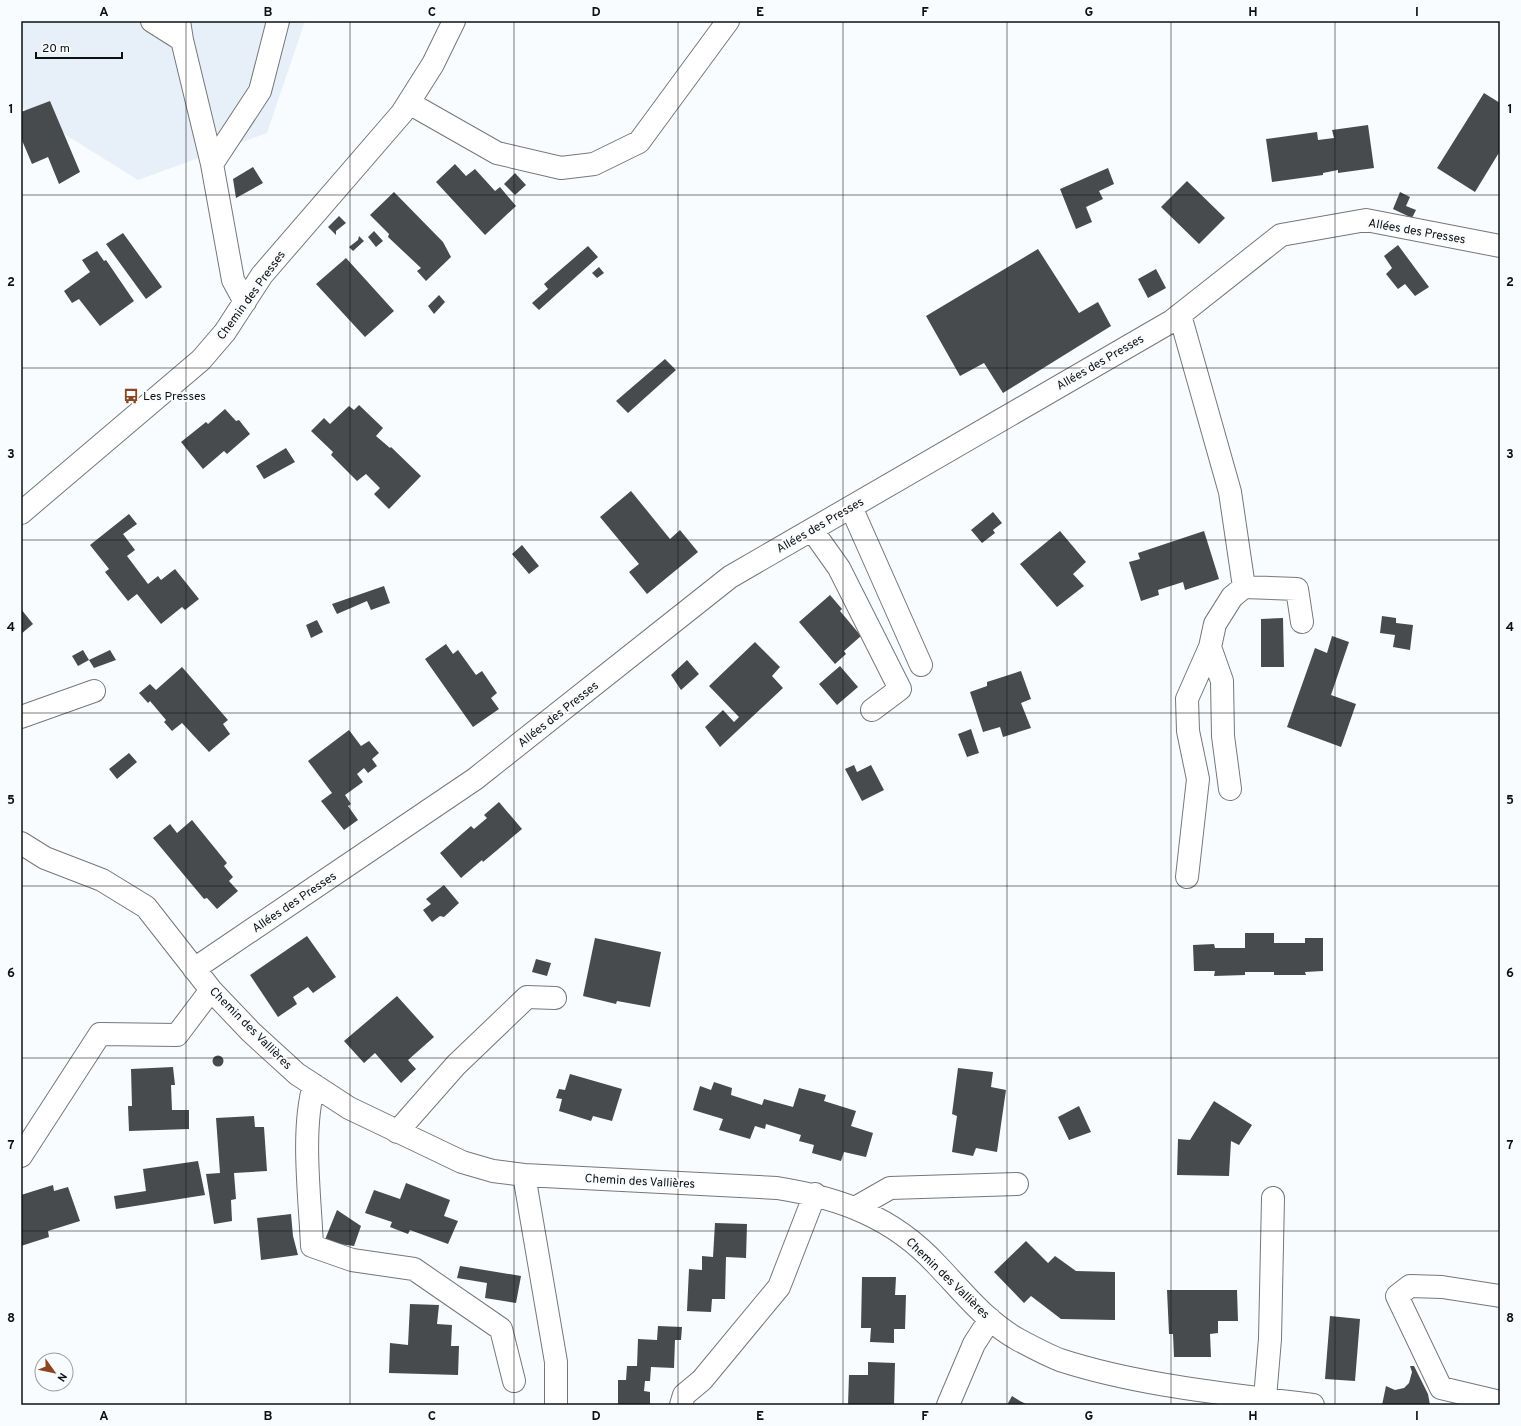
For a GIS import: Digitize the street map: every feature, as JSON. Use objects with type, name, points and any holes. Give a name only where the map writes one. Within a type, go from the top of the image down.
[{"type":"street","points":[[152,21],[180,30],[212,164],[232,280],[245,302]]},
{"type":"street","points":[[212,164],[260,91],[278,21]]},
{"type":"street","name":"Chemin des Presses","points":[[21,513],[201,360],[225,332],[262,275],[409,103],[433,64],[454,21]]},
{"type":"street","points":[[409,103],[497,153],[561,168],[594,164],[639,142],[728,21]]},
{"type":"street","name":"Allées des Presses","points":[[194,969],[475,779],[730,577],[1180,315],[1281,235],[1366,220],[1500,246]]},
{"type":"street","points":[[1180,315],[1230,492],[1244,587]]},
{"type":"street","points":[[851,507],[921,665]]},
{"type":"street","points":[[812,530],[839,568],[900,689],[872,710]]},
{"type":"street","points":[[1187,877],[1198,779],[1188,731],[1187,698],[1210,646],[1215,624],[1232,597],[1244,587],[1297,589],[1302,622]]},
{"type":"street","points":[[1210,646],[1222,681],[1223,736],[1230,789]]},
{"type":"street","points":[[21,717],[94,691]]},
{"type":"street","name":"Chemin des Vallières","points":[[21,843],[45,858],[102,880],[146,907],[211,990],[251,1032],[297,1074],[349,1108],[462,1162],[493,1171],[524,1175],[777,1188],[815,1194],[855,1208],[886,1223],[917,1245],[966,1298],[990,1319],[1018,1339],[1059,1359],[1171,1386],[1314,1405]]},
{"type":"street","points":[[21,1156],[100,1034],[177,1035],[211,990]]},
{"type":"street","points":[[397,1132],[456,1065],[527,997],[555,998]]},
{"type":"street","points":[[314,1085],[309,1104],[308,1168],[312,1246],[352,1260],[414,1269],[501,1329],[514,1381]]},
{"type":"street","points":[[524,1175],[556,1362],[556,1405]]},
{"type":"street","points":[[855,1208],[890,1188],[1016,1184]]},
{"type":"street","points":[[681,1405],[684,1395],[702,1380],[779,1287],[815,1194]]},
{"type":"street","points":[[1265,1398],[1270,1339],[1274,1198]]},
{"type":"street","points":[[1500,1296],[1442,1287],[1410,1286],[1397,1296],[1441,1388],[1500,1402]]},
{"type":"street","points":[[948,1405],[974,1344],[990,1319]]},
{"type":"shaded area","points":[[21,21],[305,21],[267,133],[138,180],[21,107]]},
{"type":"building","points":[[1484,93],[1500,103],[1500,151],[1475,192],[1437,168]]},
{"type":"building","points":[[50,101],[80,172],[59,184],[48,157],[32,164],[21,138],[21,112]]},
{"type":"building","points":[[1368,125],[1374,168],[1338,173],[1338,170],[1323,173],[1323,175],[1272,182],[1266,139],[1317,132],[1318,140],[1334,138],[1332,130]]},
{"type":"building","points":[[455,164],[466,176],[475,169],[495,191],[500,187],[516,206],[485,235],[436,182]]},
{"type":"building","points":[[253,167],[263,183],[236,198],[233,179]]},
{"type":"building","points":[[1108,168],[1114,184],[1099,191],[1103,199],[1086,207],[1092,222],[1076,229],[1060,189]]},
{"type":"building","points":[[515,173],[526,185],[515,195],[504,184]]},
{"type":"building","points":[[1187,181],[1225,218],[1199,244],[1161,207]]},
{"type":"building","points":[[394,192],[443,242],[451,257],[426,281],[417,271],[421,268],[388,237],[389,234],[370,215]]},
{"type":"building","points":[[1400,192],[1410,197],[1406,206],[1416,210],[1412,218],[1393,209]]},
{"type":"building","points":[[339,216],[346,223],[336,231],[336,235],[328,227]]},
{"type":"building","points":[[374,231],[383,241],[376,247],[368,237]]},
{"type":"building","points":[[123,233],[162,287],[146,299],[106,244]]},
{"type":"building","points":[[359,236],[364,241],[353,251],[349,247],[358,240]]},
{"type":"building","points":[[1398,245],[1429,287],[1415,296],[1405,284],[1398,289],[1386,274],[1392,268],[1384,256]]},
{"type":"building","points":[[588,246],[598,257],[539,310],[532,303],[548,289],[544,284]]},
{"type":"building","points":[[1038,249],[1079,313],[1098,302],[1111,326],[1003,393],[984,363],[960,376],[926,316]]},
{"type":"building","points":[[97,251],[104,261],[106,260],[134,301],[100,326],[79,299],[72,303],[64,291],[90,272],[82,260]]},
{"type":"building","points":[[346,258],[394,311],[365,337],[316,284]]},
{"type":"building","points":[[599,267],[604,273],[597,278],[592,273]]},
{"type":"building","points":[[1156,269],[1166,288],[1148,298],[1138,279]]},
{"type":"building","points":[[439,295],[445,302],[434,314],[428,306]]},
{"type":"building","points":[[665,359],[676,370],[628,413],[616,401]]},
{"type":"building","points":[[359,405],[383,428],[376,436],[390,448],[391,447],[421,476],[389,509],[374,494],[380,488],[366,474],[357,481],[331,455],[333,452],[311,431],[324,418],[330,424],[349,406],[354,410]]},
{"type":"building","points":[[225,409],[236,421],[239,420],[250,434],[227,454],[224,451],[203,469],[181,442],[206,422],[208,424]]},
{"type":"building","points":[[286,448],[295,462],[264,479],[256,466]]},
{"type":"building","points":[[631,491],[670,539],[680,530],[698,552],[647,594],[629,572],[639,564],[600,517]]},
{"type":"building","points":[[993,512],[1002,523],[993,530],[995,533],[982,543],[971,530]]},
{"type":"building","points":[[129,514],[137,524],[123,534],[135,550],[127,556],[148,584],[158,576],[161,580],[175,569],[199,599],[185,610],[182,607],[161,624],[137,594],[128,601],[105,572],[109,569],[90,545]]},
{"type":"building","points":[[1060,531],[1086,562],[1073,574],[1084,586],[1057,607],[1020,564]]},
{"type":"building","points":[[1204,531],[1219,579],[1185,590],[1183,582],[1158,590],[1159,595],[1141,601],[1129,562],[1140,559],[1138,553]]},
{"type":"building","points":[[522,545],[539,566],[529,574],[512,554]]},
{"type":"building","points":[[384,586],[390,603],[371,610],[367,601],[337,614],[332,604]]},
{"type":"building","points":[[830,595],[842,609],[840,611],[861,636],[844,651],[846,654],[835,664],[799,622]]},
{"type":"building","points":[[21,609],[33,624],[21,634]]},
{"type":"building","points":[[1382,616],[1396,618],[1396,623],[1413,625],[1410,650],[1393,647],[1395,635],[1380,633]]},
{"type":"building","points":[[1283,618],[1284,667],[1261,667],[1261,619]]},
{"type":"building","points":[[317,620],[323,632],[311,638],[306,625]]},
{"type":"building","points":[[1332,636],[1349,642],[1331,695],[1356,704],[1341,747],[1287,727],[1315,648],[1327,653]]},
{"type":"building","points":[[755,642],[780,667],[772,676],[783,688],[720,747],[705,727],[723,710],[734,722],[739,717],[709,686]]},
{"type":"building","points":[[446,644],[453,654],[458,650],[476,675],[482,671],[497,693],[491,698],[499,709],[473,727],[425,659]]},
{"type":"building","points":[[83,650],[89,660],[78,666],[72,656]]},
{"type":"building","points":[[110,650],[116,660],[94,668],[89,660]]},
{"type":"building","points":[[687,660],[699,674],[681,690],[671,675]]},
{"type":"building","points":[[840,666],[858,687],[837,705],[819,684]]},
{"type":"building","points":[[182,667],[228,720],[223,724],[230,734],[209,752],[182,723],[172,731],[164,722],[166,720],[150,701],[148,703],[139,693],[150,684],[156,690]]},
{"type":"building","points":[[1021,671],[1031,699],[1021,703],[1031,728],[1003,737],[1000,727],[983,732],[970,692],[987,686],[987,682]]},
{"type":"building","points":[[971,729],[979,753],[967,757],[958,734]]},
{"type":"building","points":[[349,730],[361,746],[369,741],[379,753],[372,759],[377,766],[368,773],[364,768],[357,774],[363,782],[345,795],[351,804],[348,806],[358,820],[344,830],[321,801],[332,793],[308,761]]},
{"type":"building","points":[[129,753],[137,762],[117,779],[109,769]]},
{"type":"building","points":[[854,765],[857,772],[871,765],[884,790],[862,801],[845,769]]},
{"type":"building","points":[[499,802],[522,829],[483,862],[482,860],[461,878],[440,853],[471,826],[474,829],[487,818],[484,815]]},
{"type":"building","points":[[192,820],[227,863],[224,866],[233,877],[229,881],[238,891],[217,909],[207,898],[204,899],[153,838],[170,824],[177,833]]},
{"type":"building","points":[[444,885],[459,903],[444,917],[440,916],[432,922],[423,910],[431,904],[426,899]]},
{"type":"building","points":[[1245,933],[1274,933],[1274,943],[1305,943],[1305,938],[1323,938],[1323,971],[1305,972],[1306,975],[1274,975],[1274,972],[1245,972],[1245,975],[1214,976],[1215,971],[1194,971],[1193,945],[1214,944],[1215,948],[1245,948]]},
{"type":"building","points":[[307,936],[336,977],[313,993],[308,987],[293,997],[297,1004],[278,1017],[250,975]]},
{"type":"building","points":[[595,938],[661,952],[650,1007],[617,1001],[616,1004],[583,996]]},
{"type":"building","points":[[536,959],[551,963],[547,976],[532,972]]},
{"type":"building","points":[[397,996],[434,1037],[408,1060],[416,1069],[401,1083],[375,1053],[364,1063],[344,1041]]},
{"type":"building","points":[[218,1055],[222,1057],[224,1061],[222,1065],[218,1067],[214,1065],[212,1061],[214,1057]]},
{"type":"building","points":[[173,1067],[175,1085],[171,1085],[172,1110],[189,1110],[189,1129],[129,1131],[128,1106],[132,1106],[131,1069]]},
{"type":"building","points":[[958,1068],[993,1072],[991,1087],[1006,1090],[997,1152],[976,1148],[973,1156],[952,1152],[957,1116],[952,1114]]},
{"type":"building","points":[[570,1074],[622,1089],[612,1121],[593,1116],[591,1121],[559,1111],[562,1099],[556,1098],[559,1089],[565,1090]]},
{"type":"building","points":[[714,1082],[732,1088],[731,1095],[762,1105],[764,1099],[793,1107],[799,1088],[826,1095],[824,1101],[856,1111],[851,1126],[873,1133],[866,1157],[844,1152],[841,1161],[812,1153],[814,1145],[799,1141],[801,1135],[766,1124],[765,1129],[755,1126],[750,1139],[719,1130],[723,1119],[693,1110],[700,1086],[711,1090]]},
{"type":"building","points":[[1214,1101],[1252,1125],[1239,1145],[1231,1141],[1229,1176],[1177,1175],[1178,1139],[1190,1140]]},
{"type":"building","points":[[1079,1106],[1091,1132],[1069,1140],[1058,1117]]},
{"type":"building","points":[[254,1116],[255,1127],[264,1127],[267,1171],[234,1173],[236,1199],[231,1200],[232,1221],[214,1224],[206,1174],[220,1173],[216,1118]]},
{"type":"building","points":[[198,1161],[205,1195],[116,1209],[114,1196],[146,1191],[143,1169]]},
{"type":"building","points":[[406,1183],[450,1200],[444,1216],[458,1221],[448,1244],[410,1230],[408,1234],[390,1227],[392,1222],[365,1213],[374,1190],[400,1199]]},
{"type":"building","points":[[53,1185],[54,1191],[68,1187],[80,1221],[48,1231],[49,1237],[21,1246],[21,1195]]},
{"type":"building","points":[[337,1210],[361,1226],[354,1246],[324,1242]]},
{"type":"building","points":[[291,1214],[293,1236],[298,1255],[261,1260],[257,1218]]},
{"type":"building","points":[[715,1223],[747,1224],[746,1258],[726,1257],[725,1299],[712,1299],[711,1312],[687,1311],[689,1269],[702,1270],[702,1256],[713,1257]]},
{"type":"building","points":[[1026,1241],[1048,1263],[1055,1256],[1076,1271],[1115,1272],[1115,1320],[1061,1319],[1031,1296],[1024,1303],[994,1272]]},
{"type":"building","points":[[460,1266],[521,1276],[516,1303],[485,1298],[487,1283],[457,1278]]},
{"type":"building","points":[[862,1277],[896,1277],[895,1295],[906,1295],[905,1329],[894,1329],[894,1343],[870,1342],[871,1328],[861,1328]]},
{"type":"building","points":[[1167,1290],[1237,1290],[1238,1321],[1218,1321],[1218,1333],[1210,1334],[1211,1357],[1174,1357],[1173,1334],[1169,1334]]},
{"type":"building","points":[[410,1304],[439,1305],[437,1324],[452,1325],[451,1346],[459,1346],[458,1375],[389,1373],[390,1343],[408,1345]]},
{"type":"building","points":[[1330,1316],[1360,1319],[1355,1381],[1325,1379]]},
{"type":"building","points":[[658,1326],[682,1327],[681,1340],[675,1340],[674,1368],[651,1367],[650,1381],[645,1381],[644,1391],[650,1392],[650,1405],[618,1405],[618,1380],[626,1380],[627,1366],[637,1366],[638,1339],[657,1340]]},
{"type":"building","points":[[868,1362],[895,1363],[894,1405],[848,1405],[849,1375],[868,1375]]},
{"type":"building","points":[[1410,1366],[1414,1366],[1428,1394],[1430,1405],[1382,1405],[1386,1386],[1395,1390],[1404,1388],[1409,1383],[1412,1372]]},
{"type":"building","points":[[1012,1396],[1020,1401],[1028,1405],[1007,1405]]},
{"type":"place","name":"Les Presses","points":[[131,396]]}]
